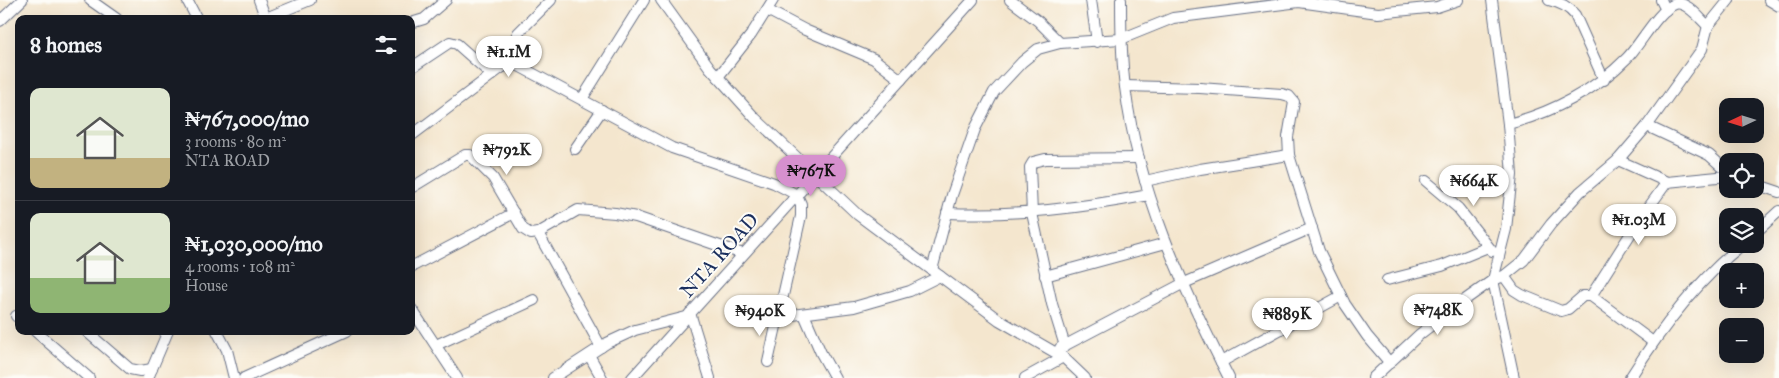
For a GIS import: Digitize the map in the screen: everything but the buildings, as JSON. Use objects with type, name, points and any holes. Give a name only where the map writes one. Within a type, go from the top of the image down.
[{"type":"street","points":[[0,21],[22,0]]},
{"type":"street","points":[[90,0],[112,15]]},
{"type":"street","points":[[187,0],[196,15]]},
{"type":"street","points":[[259,0],[265,15]]},
{"type":"street","points":[[273,15],[310,0]]},
{"type":"street","points":[[415,22],[424,19],[446,0]]},
{"type":"street","points":[[501,68],[518,33],[551,0]]},
{"type":"street","points":[[582,99],[644,0]]},
{"type":"street","points":[[660,0],[718,77],[754,118],[858,216],[1000,320],[1058,354],[1085,378]]},
{"type":"street","points":[[718,77],[750,35],[773,0]]},
{"type":"street","name":"NTA ROAD","points":[[632,378],[814,174],[973,0]]},
{"type":"street","points":[[1010,0],[1038,22],[1060,43]]},
{"type":"street","points":[[1091,0],[1097,42]]},
{"type":"street","points":[[1121,0],[1124,86],[1149,195],[1182,284],[1229,378]]},
{"type":"street","points":[[1360,0],[1364,11]]},
{"type":"street","points":[[777,317],[854,307],[910,292],[936,273],[947,213],[975,128],[994,92],[1022,62],[1038,49],[1060,43],[1121,39],[1173,18],[1290,3],[1312,2],[1378,13],[1437,8],[1458,0]]},
{"type":"street","points":[[1492,0],[1508,124],[1512,175],[1506,229],[1497,258],[1493,280],[1514,378]]},
{"type":"street","points":[[1554,0],[1570,8],[1575,15],[1604,80]]},
{"type":"street","points":[[1661,0],[1666,10]]},
{"type":"street","points":[[1373,378],[1443,316],[1493,280],[1504,276],[1524,260],[1551,224],[1580,192],[1618,160],[1647,126],[1702,50],[1708,26],[1729,0]]},
{"type":"street","points":[[1769,0],[1779,6]]},
{"type":"street","points":[[1508,124],[1535,117],[1604,80],[1628,57],[1666,10],[1676,3],[1683,4],[1708,26]]},
{"type":"street","points":[[766,10],[805,30],[874,59],[901,80]]},
{"type":"street","points":[[415,65],[450,42],[457,44],[492,75]]},
{"type":"street","points":[[415,133],[501,68],[510,64],[517,64],[672,148],[774,183],[797,195],[801,216],[768,362]]},
{"type":"street","points":[[1124,86],[1200,88],[1290,96],[1294,102],[1288,137],[1289,156],[1319,251],[1341,296],[1367,336],[1390,363]]},
{"type":"street","points":[[575,150],[602,110]]},
{"type":"street","points":[[1647,126],[1709,156],[1719,164]]},
{"type":"street","points":[[415,186],[465,155],[470,155],[493,178],[523,229],[531,234],[538,233],[578,210],[615,212],[636,217],[743,254]]},
{"type":"street","points":[[1145,180],[1200,169],[1289,156]]},
{"type":"street","points":[[1065,346],[1045,276],[1032,213],[1030,167],[1037,160],[1139,158]]},
{"type":"street","points":[[1618,160],[1667,182],[1719,177]]},
{"type":"street","points":[[1426,181],[1458,208],[1497,258]]},
{"type":"street","points":[[1591,296],[1638,222],[1667,182]]},
{"type":"street","points":[[1764,187],[1779,192]]},
{"type":"street","points":[[947,213],[1032,213],[1149,195]]},
{"type":"street","points":[[1764,225],[1779,211]]},
{"type":"street","points":[[415,265],[514,213]]},
{"type":"street","points":[[1024,378],[1058,354],[1065,346],[1182,284],[1312,228]]},
{"type":"street","points":[[538,233],[601,347]]},
{"type":"street","points":[[1045,276],[1166,243]]},
{"type":"street","points":[[1387,280],[1442,266],[1488,247]]},
{"type":"street","points":[[1630,378],[1666,323],[1732,253]]},
{"type":"street","points":[[1504,276],[1514,290],[1522,296],[1561,311],[1568,309],[1583,296],[1591,296],[1653,342]]},
{"type":"street","points":[[1221,362],[1341,296]]},
{"type":"street","points":[[436,345],[534,300]]},
{"type":"street","points":[[415,314],[456,377]]},
{"type":"street","points":[[804,314],[821,353],[835,378]]},
{"type":"street","points":[[553,378],[601,347],[635,330],[688,315],[710,378]]},
{"type":"street","points":[[40,335],[89,378]]},
{"type":"street","points":[[91,335],[130,369],[150,373],[166,335]]},
{"type":"street","points":[[219,335],[227,350],[234,378]]},
{"type":"street","points":[[244,378],[338,335]]},
{"type":"street","points":[[589,355],[602,378]]}]
